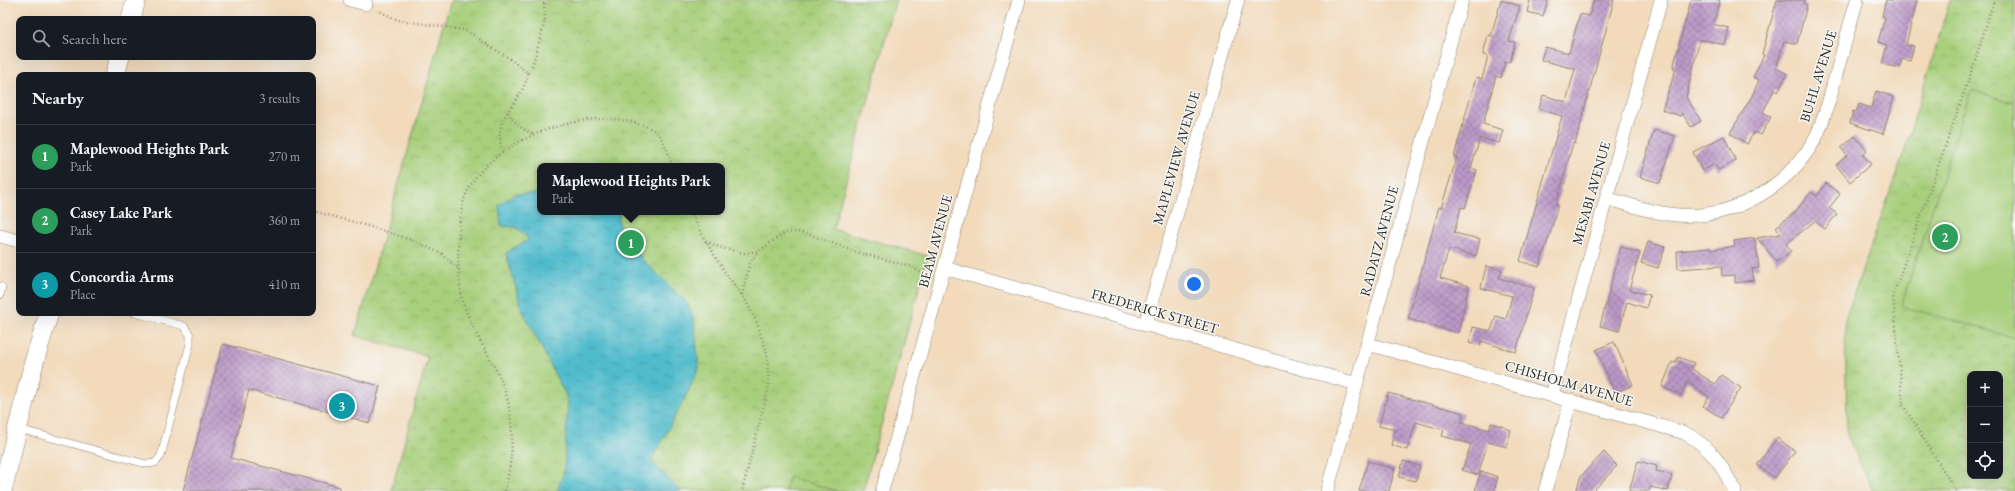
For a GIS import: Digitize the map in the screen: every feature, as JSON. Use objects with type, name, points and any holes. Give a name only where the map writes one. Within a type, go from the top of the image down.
[{"type":"street","points":[[132,16],[136,0]]},
{"type":"street","points":[[350,0],[366,4]]},
{"type":"street","name":"BEAM AVENUE","points":[[882,491],[1019,0]]},
{"type":"street","name":"MAPLEVIEW AVENUE","points":[[1145,325],[1238,0]]},
{"type":"street","name":"RADATZ AVENUE","points":[[1327,491],[1462,0]]},
{"type":"street","name":"MESABI AVENUE","points":[[1552,395],[1662,0]]},
{"type":"street","name":"BUHL AVENUE","points":[[1606,198],[1650,210],[1690,215],[1730,209],[1749,201],[1772,188],[1796,165],[1815,138],[1825,114],[1857,0]]},
{"type":"street","points":[[116,72],[119,60]]},
{"type":"street","points":[[0,236],[16,240]]},
{"type":"street","name":"FREDERICK STREET","points":[[944,268],[1357,384]]},
{"type":"street","points":[[2,491],[17,429],[48,316]]},
{"type":"street","name":"CHISHOLM AVENUE","points":[[1368,344],[1685,433],[1698,440],[1710,450],[1720,462],[1735,491]]},
{"type":"street","points":[[1545,491],[1571,400]]},
{"type":"lane","points":[[0,286],[2,287],[0,294]]},
{"type":"lane","points":[[17,429],[146,464],[155,463],[161,456],[190,344],[190,335],[184,326],[146,316]]},
{"type":"path","points":[[503,152],[500,134],[502,120],[521,94],[527,82],[528,73],[532,67],[545,21],[544,0]]},
{"type":"path","points":[[1956,491],[1903,405],[1893,295],[1973,67],[1994,0]]},
{"type":"path","points":[[366,4],[398,20],[465,30],[510,59],[528,73]]},
{"type":"path","points":[[508,112],[511,119],[520,127],[535,135]]},
{"type":"path","points":[[505,491],[511,463],[512,438],[507,399],[497,370],[467,312],[462,298],[460,270],[461,211],[464,199],[470,186],[481,172],[503,152],[525,138],[595,119],[614,118],[649,128],[659,135],[671,163]]},
{"type":"path","points":[[316,212],[414,241],[442,254],[460,270]]},
{"type":"path","points":[[692,215],[705,241],[742,295],[757,323],[766,354],[769,378],[767,400],[742,491]]},
{"type":"path","points":[[742,295],[750,262],[759,251],[784,233],[797,232],[811,235],[856,252],[909,266],[940,284]]},
{"type":"path","points":[[705,241],[719,247],[743,253],[759,251]]},
{"type":"green space","points":[[451,0],[896,0],[833,229],[928,256],[863,491],[391,491],[428,356],[355,336]]},
{"type":"green space","points":[[1950,0],[2015,0],[2015,491],[1873,491],[1847,435],[1845,319],[1903,155]]},
{"type":"green space","points":[[1971,90],[2015,103],[2015,338],[1901,306]]},
{"type":"green space","points":[[789,477],[837,491],[785,491]]},
{"type":"water","points":[[515,194],[537,194],[537,215],[619,215],[619,227],[643,260],[688,304],[694,321],[699,368],[686,396],[651,461],[680,491],[557,491],[564,472],[568,400],[522,309],[506,253],[529,239],[516,227],[501,226],[499,205]]},
{"type":"building","points":[[1501,0],[1520,6],[1509,41],[1515,42],[1510,62],[1505,61],[1501,78],[1496,76],[1483,124],[1503,130],[1499,143],[1480,138],[1471,168],[1477,170],[1465,208],[1461,207],[1454,233],[1480,239],[1476,256],[1449,249],[1440,278],[1469,286],[1458,333],[1408,319],[1439,207],[1441,208],[1457,157],[1454,157],[1476,77],[1482,79],[1488,56],[1483,55],[1488,35],[1491,36]]},
{"type":"building","points":[[1530,0],[1548,0],[1543,16],[1527,12]]},
{"type":"building","points":[[1594,0],[1614,0],[1575,144],[1573,143],[1556,205],[1558,205],[1550,234],[1539,267],[1520,261],[1562,116],[1539,109],[1543,95],[1566,102],[1575,69],[1541,60],[1545,47],[1569,53],[1580,14],[1589,16]]},
{"type":"building","points":[[1691,0],[1720,0],[1713,24],[1729,28],[1725,45],[1700,39],[1686,97],[1701,121],[1691,127],[1682,113],[1681,116],[1662,110],[1676,69],[1673,68]]},
{"type":"building","points":[[1777,0],[1805,0],[1804,4],[1807,5],[1797,44],[1784,41],[1776,68],[1787,74],[1778,92],[1774,90],[1763,112],[1771,117],[1761,135],[1754,132],[1747,144],[1730,133],[1752,96],[1759,80],[1753,77],[1764,55],[1762,54]]},
{"type":"building","points":[[1886,0],[1917,0],[1906,45],[1914,46],[1910,61],[1902,59],[1900,68],[1882,64],[1887,45],[1878,42],[1885,17],[1882,16]]},
{"type":"building","points":[[1876,91],[1894,97],[1883,134],[1850,123],[1853,111],[1856,112],[1859,104],[1871,108]]},
{"type":"building","points":[[1654,130],[1675,136],[1660,183],[1640,177]]},
{"type":"building","points":[[1724,136],[1736,161],[1718,170],[1715,164],[1702,171],[1693,152]]},
{"type":"building","points":[[1855,136],[1867,151],[1863,155],[1871,164],[1850,182],[1836,165],[1847,155],[1841,148]]},
{"type":"building","points":[[1826,183],[1840,194],[1829,208],[1837,214],[1825,229],[1815,221],[1786,244],[1791,251],[1777,262],[1757,238],[1781,234],[1776,227],[1795,212],[1811,192],[1817,196]]},
{"type":"building","points":[[1755,238],[1759,268],[1752,269],[1754,280],[1735,283],[1734,275],[1722,276],[1721,266],[1678,269],[1677,251],[1710,248],[1711,250],[1735,246],[1734,241]]},
{"type":"building","points":[[1648,242],[1665,247],[1658,268],[1641,263]]},
{"type":"building","points":[[1621,247],[1640,253],[1629,290],[1650,295],[1646,308],[1627,302],[1619,331],[1600,326]]},
{"type":"building","points":[[1486,266],[1502,270],[1499,278],[1534,288],[1516,352],[1481,341],[1480,346],[1469,343],[1473,327],[1491,331],[1496,316],[1506,319],[1512,296],[1481,288]]},
{"type":"building","points":[[1614,342],[1633,385],[1615,393],[1596,350]]},
{"type":"building","points":[[223,344],[380,386],[370,423],[249,390],[231,458],[340,487],[340,491],[183,491]]},
{"type":"building","points":[[1678,357],[1694,363],[1692,369],[1715,384],[1721,375],[1741,388],[1721,418],[1703,406],[1709,397],[1687,381],[1681,395],[1662,387],[1672,362],[1675,363]]},
{"type":"building","points":[[1388,393],[1464,413],[1461,422],[1489,430],[1491,423],[1505,427],[1511,430],[1507,447],[1488,442],[1478,475],[1462,470],[1471,444],[1442,436],[1444,430],[1416,422],[1407,450],[1391,445],[1395,430],[1379,426]]},
{"type":"building","points":[[1777,438],[1795,451],[1775,478],[1757,465]]},
{"type":"building","points":[[1604,452],[1617,466],[1593,491],[1576,491],[1581,476]]},
{"type":"building","points":[[1368,461],[1395,469],[1389,491],[1359,491]]},
{"type":"building","points":[[1403,461],[1420,466],[1416,481],[1399,477]]},
{"type":"building","points":[[1638,461],[1657,466],[1656,471],[1672,475],[1668,491],[1651,487],[1649,491],[1629,491]]},
{"type":"building","points":[[1481,471],[1498,477],[1494,491],[1475,491]]},
{"type":"place","name":"Casey Lake Park","points":[[1945,237]]},
{"type":"place","name":"Maplewood Heights Park","points":[[631,243]]},
{"type":"place","name":"Concordia Arms","points":[[342,406]]}]
